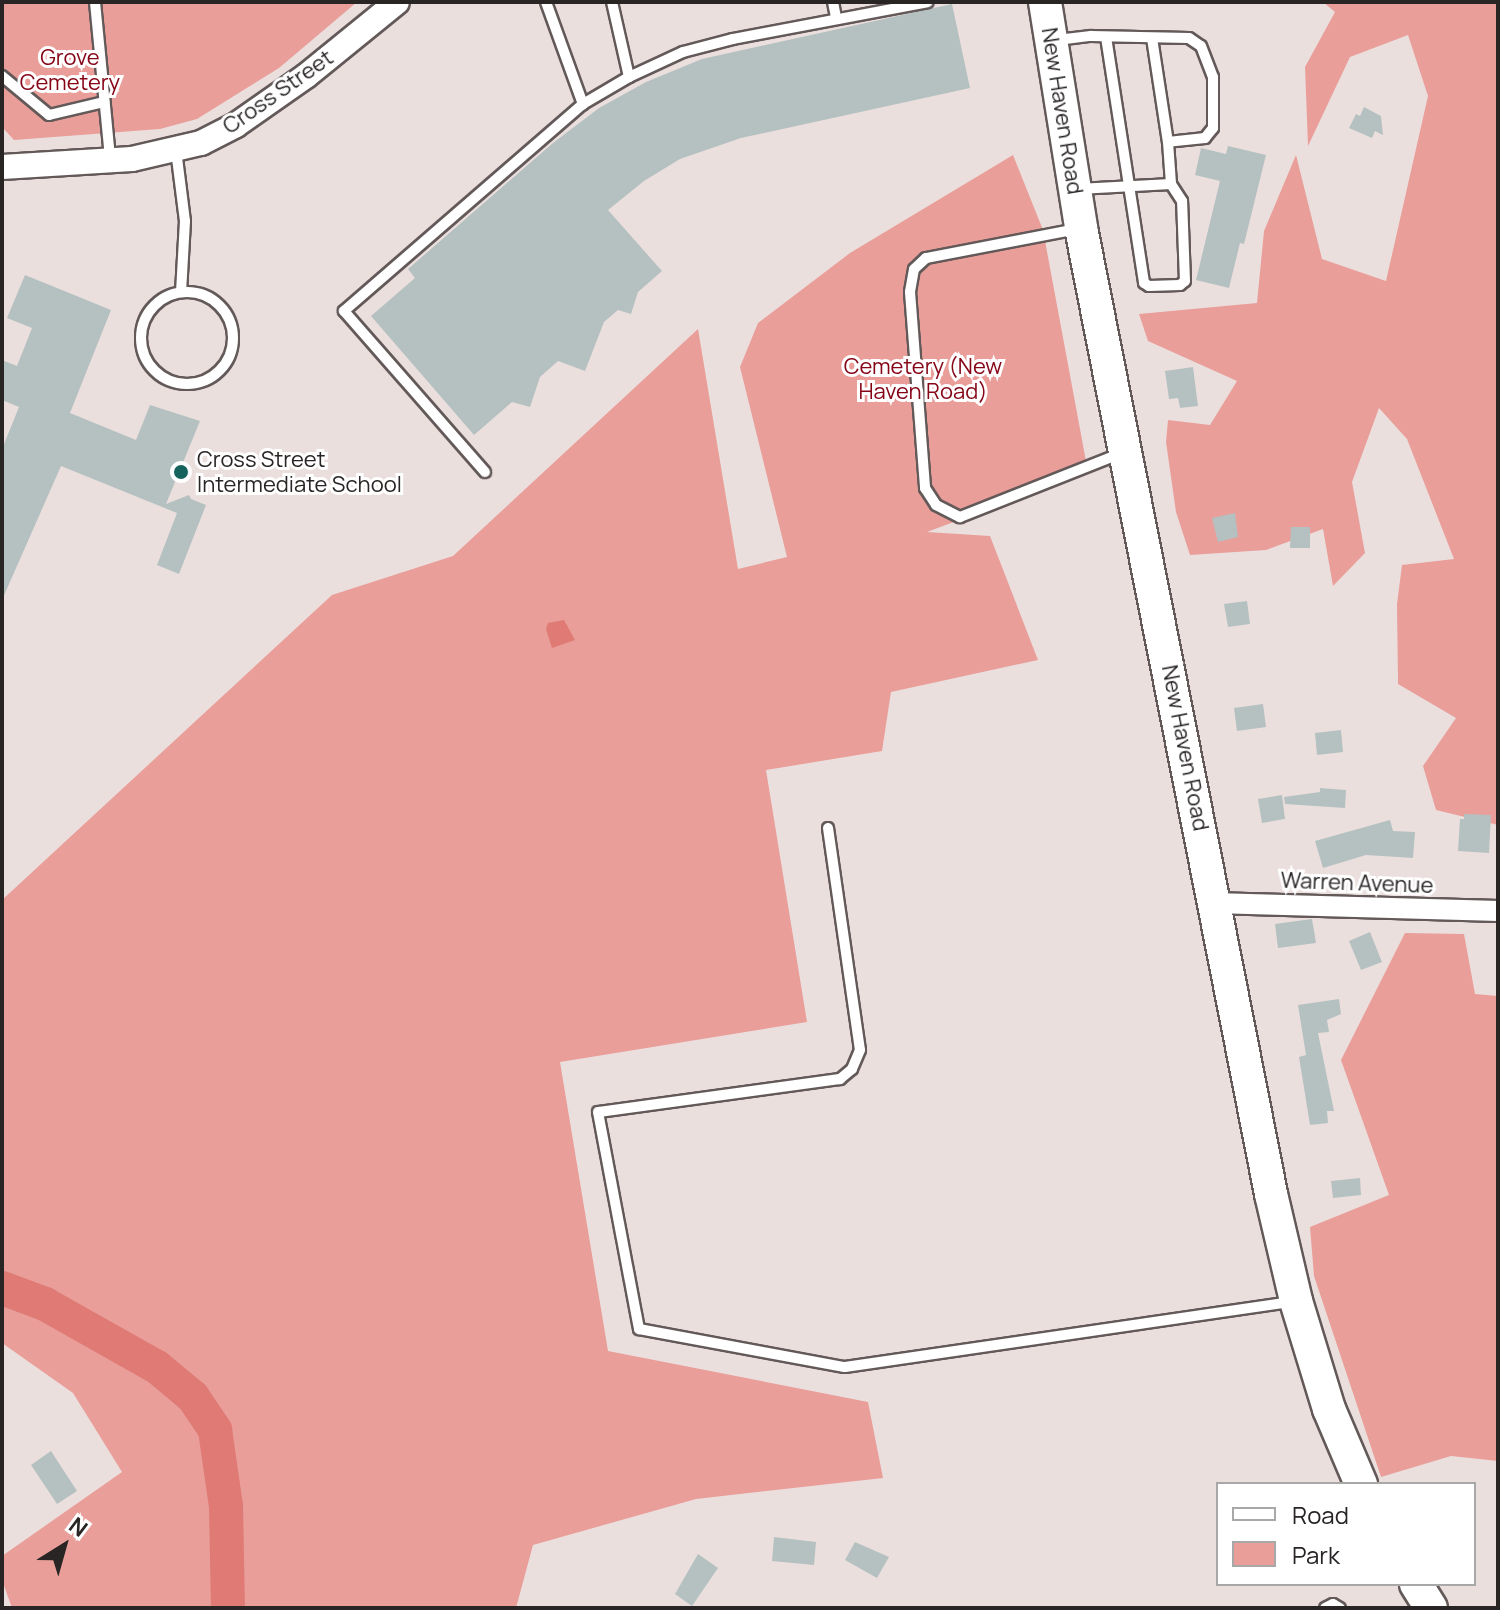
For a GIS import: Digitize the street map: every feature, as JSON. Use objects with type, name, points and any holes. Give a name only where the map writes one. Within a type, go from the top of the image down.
[{"type":"main road","name":"New Haven Road","points":[[1045,2],[1081,228],[1296,1301],[1329,1409],[1360,1482]]},
{"type":"main road","points":[[1417,1586],[1431,1608]]},
{"type":"street","name":"Cross Street","points":[[2,167],[110,161],[176,150],[236,125],[306,76],[397,2]]},
{"type":"street","name":"Warren Avenue","points":[[1214,903],[1498,911]]},
{"type":"lane","points":[[95,2],[110,161]]},
{"type":"lane","points":[[546,2],[583,104]]},
{"type":"lane","points":[[612,2],[629,77]]},
{"type":"lane","points":[[833,2],[836,18]]},
{"type":"lane","points":[[485,472],[344,311],[583,104],[629,77],[683,52],[836,18],[928,2]]},
{"type":"lane","points":[[1051,41],[1106,37],[1189,38],[1201,46],[1213,77],[1213,128],[1205,138],[1168,142]]},
{"type":"lane","points":[[1106,37],[1144,283],[1180,285],[1185,281],[1182,201],[1171,184],[1168,142],[1152,38]]},
{"type":"lane","points":[[2,76],[49,115],[104,102]]},
{"type":"lane","points":[[176,150],[185,221],[181,292]]},
{"type":"lane","points":[[1075,189],[1129,189],[1171,184]]},
{"type":"lane","points":[[1081,228],[926,258],[914,269],[910,292],[925,488],[936,505],[960,517],[1127,450]]},
{"type":"lane","points":[[181,292],[212,299],[231,323],[231,354],[212,378],[198,384],[168,381],[146,360],[141,346],[141,331],[154,305],[181,292]]},
{"type":"lane","points":[[828,828],[860,1050],[852,1069],[840,1079],[598,1112],[639,1329],[845,1367],[1296,1301]]},
{"type":"lane","points":[[1325,1608],[1333,1604],[1340,1608]]},
{"type":"green space","name":"Grove Cemetery","points":[[2,2],[357,2],[279,68],[197,119],[160,129],[14,140],[2,127]]},
{"type":"green space","points":[[1323,2],[1498,2],[1498,825],[1436,810],[1423,766],[1456,718],[1398,684],[1397,604],[1402,565],[1454,559],[1407,439],[1379,408],[1352,482],[1365,553],[1333,586],[1323,529],[1266,550],[1190,555],[1176,512],[1166,442],[1168,420],[1210,425],[1237,381],[1148,341],[1139,314],[1257,303],[1264,231],[1296,155],[1322,259],[1386,281],[1428,96],[1408,35],[1350,57],[1308,146],[1305,67],[1335,12]]},
{"type":"green space","name":"Cemetery (New Haven Road)","points":[[1013,155],[1043,230],[1088,472],[927,532],[990,536],[1038,660],[891,692],[882,751],[766,770],[807,1022],[560,1062],[608,1351],[868,1402],[883,1478],[696,1499],[533,1545],[516,1608],[12,1608],[2,1580],[2,1556],[122,1472],[73,1393],[2,1343],[2,900],[332,595],[453,556],[698,329],[738,569],[787,557],[740,367],[758,323],[850,253]]},
{"type":"green space","points":[[1405,933],[1464,934],[1475,994],[1498,996],[1498,1461],[1451,1456],[1381,1477],[1314,1276],[1310,1227],[1389,1195],[1341,1060]]},
{"type":"shaded area","points":[[564,620],[575,640],[552,648],[546,629],[548,623]]},
{"type":"building","points":[[952,4],[970,88],[741,138],[680,159],[644,181],[608,210],[662,271],[638,292],[631,314],[618,310],[604,322],[585,371],[558,361],[540,377],[530,407],[512,402],[474,435],[371,316],[415,278],[408,269],[553,143],[599,108],[646,82],[702,59]]},
{"type":"building","points":[[1364,107],[1381,116],[1383,135],[1375,131],[1372,138],[1349,128],[1356,114],[1360,116]]},
{"type":"building","points":[[1228,146],[1266,155],[1244,244],[1240,243],[1229,288],[1196,280],[1220,181],[1195,175],[1201,148],[1226,154]]},
{"type":"building","points":[[25,275],[111,310],[70,413],[136,440],[150,405],[200,421],[166,504],[189,495],[191,499],[206,505],[179,574],[157,565],[177,513],[61,466],[2,600],[2,449],[19,407],[2,400],[2,360],[17,366],[32,328],[7,318]]},
{"type":"building","points":[[1193,367],[1198,406],[1180,408],[1178,398],[1169,399],[1165,371]]},
{"type":"building","points":[[1235,513],[1238,537],[1218,542],[1212,518]]},
{"type":"building","points":[[1291,527],[1310,527],[1310,548],[1290,548]]},
{"type":"building","points":[[1247,601],[1250,624],[1228,627],[1224,604]]},
{"type":"building","points":[[1263,704],[1266,727],[1237,731],[1234,708]]},
{"type":"building","points":[[1341,730],[1343,752],[1317,755],[1315,733]]},
{"type":"building","points":[[1320,788],[1346,790],[1345,808],[1285,804],[1284,797],[1320,792]]},
{"type":"building","points":[[1282,795],[1285,819],[1262,823],[1258,799]]},
{"type":"building","points":[[1464,814],[1491,815],[1489,853],[1458,851],[1460,819],[1464,819]]},
{"type":"building","points":[[1390,820],[1393,831],[1415,832],[1413,858],[1366,855],[1323,868],[1315,841]]},
{"type":"building","points":[[1312,919],[1316,943],[1278,948],[1275,924]]},
{"type":"building","points":[[1370,932],[1382,962],[1361,970],[1349,941]]},
{"type":"building","points":[[1339,999],[1341,1014],[1327,1020],[1329,1032],[1318,1033],[1334,1111],[1327,1111],[1328,1123],[1310,1125],[1299,1057],[1306,1055],[1298,1005]]},
{"type":"building","points":[[1360,1178],[1361,1195],[1333,1198],[1331,1181]]},
{"type":"building","points":[[51,1451],[77,1491],[57,1504],[31,1465]]},
{"type":"building","points":[[774,1537],[816,1542],[814,1565],[772,1561]]},
{"type":"building","points":[[855,1542],[889,1557],[877,1578],[845,1560]]},
{"type":"building","points":[[698,1554],[718,1568],[692,1606],[675,1594]]},
{"type":"waterway","points":[[2,1288],[45,1304],[157,1367],[193,1397],[215,1430],[226,1506],[228,1608]]},
{"type":"place","name":"Cross Street Intermediate School","points":[[181,472]]}]
